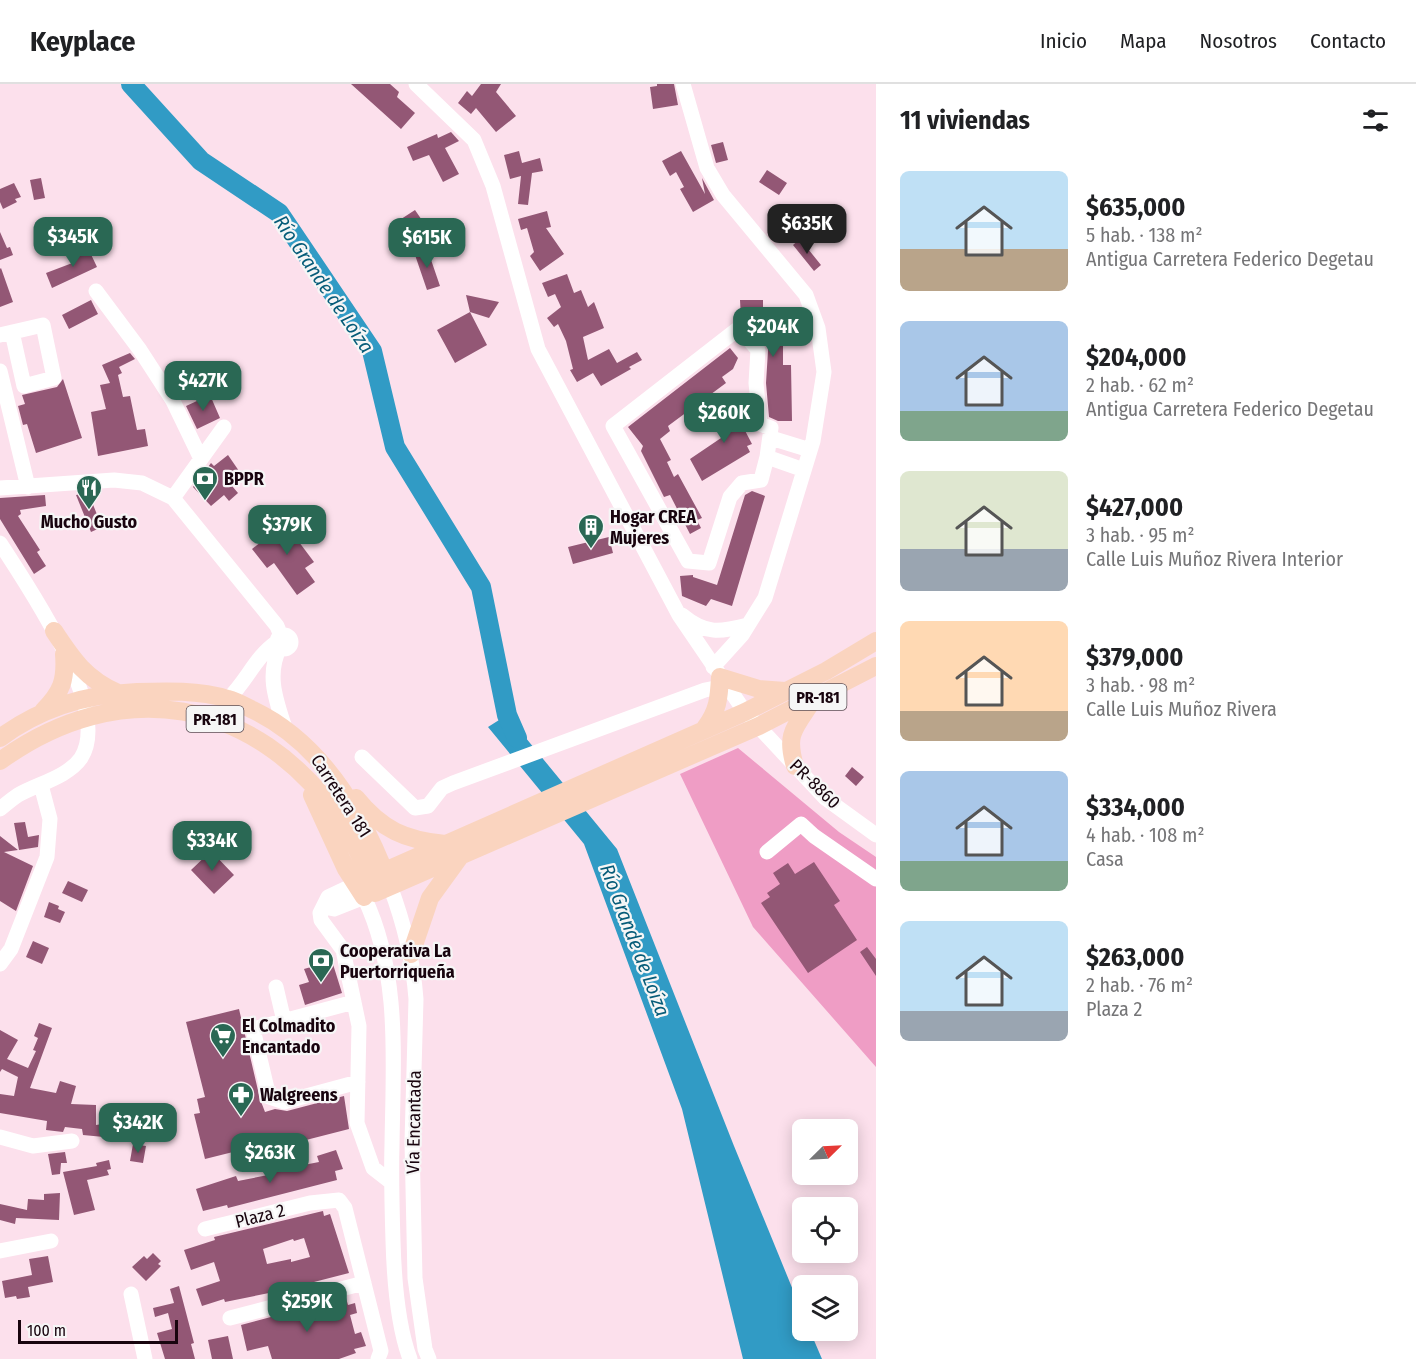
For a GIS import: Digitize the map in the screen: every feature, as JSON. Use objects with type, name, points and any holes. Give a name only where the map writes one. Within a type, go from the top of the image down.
[{"type":"main road","points":[[54,631],[85,674],[99,685],[118,693]]},
{"type":"main road","name":"PR-181","points":[[373,885],[460,848],[697,738],[826,671],[876,641]]},
{"type":"main road","points":[[40,714],[60,691],[65,674],[64,654]]},
{"type":"main road","name":"PR-181","points":[[697,738],[759,726],[876,666]]},
{"type":"main road","points":[[697,738],[714,716],[719,701],[717,677],[759,689],[786,691]]},
{"type":"main road","name":"Carretera 181","points":[[0,738],[40,714],[83,698],[118,693],[162,691],[228,699],[285,728],[313,751],[357,813],[373,885]]},
{"type":"main road","points":[[795,766],[790,740],[792,732],[814,699]]},
{"type":"main road","name":"Carretera 181","points":[[0,761],[41,735],[87,717],[109,712],[154,708],[208,716],[261,741],[299,770],[346,869],[373,885]]},
{"type":"main road","points":[[313,751],[336,771],[363,807],[384,826],[416,841],[460,848],[430,898],[411,954]]},
{"type":"street","name":"PR-8860","points":[[416,84],[474,140],[493,186],[538,349],[675,609],[717,677],[745,712],[825,798],[876,835]]},
{"type":"street","points":[[362,757],[415,808],[428,806],[442,788],[705,690],[717,677],[765,598],[810,450],[824,372],[818,328],[806,295],[723,195],[707,168],[683,84]]},
{"type":"street","points":[[96,291],[140,350],[173,401],[201,459]]},
{"type":"street","points":[[739,328],[758,350],[756,383],[760,424],[771,428],[768,457],[761,480],[742,483],[730,497],[709,563],[688,561],[613,426],[739,328]]},
{"type":"street","points":[[0,371],[28,487]]},
{"type":"street","points":[[173,498],[224,427]]},
{"type":"street","points":[[771,438],[810,450]]},
{"type":"street","points":[[768,457],[804,470]]},
{"type":"street","points":[[0,488],[114,480],[142,483],[173,498],[277,626],[279,642],[273,664],[273,678],[285,728]]},
{"type":"street","points":[[0,543],[47,615],[83,698],[87,717],[86,748],[80,759],[41,785],[19,795],[0,809]]},
{"type":"street","points":[[675,609],[692,624],[706,630],[722,631],[748,625]]},
{"type":"street","points":[[228,699],[241,686],[262,653],[279,642]]},
{"type":"street","points":[[0,964],[11,949],[47,857],[50,819],[41,785]]},
{"type":"street","points":[[767,852],[801,824],[814,836],[876,879]]},
{"type":"street","points":[[373,885],[328,897],[320,913],[321,920],[343,950],[359,1026],[357,1123],[373,1168],[391,1182]]},
{"type":"street","name":"Vía Encantada","points":[[373,885],[411,954],[416,999],[412,1143],[415,1278],[425,1349],[429,1359]]},
{"type":"street","name":"Vía Encantada","points":[[373,885],[392,1007],[391,1182],[394,1281],[410,1359]]},
{"type":"street","points":[[276,987],[284,1021]]},
{"type":"street","points":[[354,1002],[253,1029],[269,1097],[284,1102],[358,1082]]},
{"type":"street","points":[[0,1137],[33,1146],[72,1141]]},
{"type":"street","name":"Plaza 2","points":[[205,1229],[327,1200],[339,1200],[345,1208],[364,1283]]},
{"type":"street","points":[[0,1251],[51,1240]]},
{"type":"street","points":[[230,1318],[364,1283],[381,1351],[378,1359]]},
{"type":"street","points":[[130,1294],[145,1359]]},
{"type":"shaded area","points":[[738,748],[839,832],[876,857],[876,1067],[753,927],[680,774]]},
{"type":"water","points":[[507,715],[617,849],[792,1288],[792,1341],[814,1341],[822,1359],[743,1359],[682,1109],[584,844],[488,727]]},
{"type":"building","points":[[351,84],[390,84],[399,92],[397,97],[415,113],[401,129]]},
{"type":"building","points":[[481,84],[501,84],[496,92],[516,116],[496,132],[476,108],[471,114],[458,103],[467,91],[472,96]]},
{"type":"building","points":[[657,84],[674,84],[678,105],[653,109],[650,87],[657,86]]},
{"type":"building","points":[[451,132],[459,141],[445,148],[459,174],[443,182],[429,155],[413,161],[407,147],[437,134],[438,138]]},
{"type":"building","points":[[723,142],[728,160],[716,163],[711,145]]},
{"type":"building","points":[[519,151],[522,163],[540,158],[543,171],[532,173],[528,205],[518,204],[521,176],[510,179],[504,155]]},
{"type":"building","points":[[681,151],[705,194],[702,178],[714,200],[693,212],[680,189],[684,187],[676,172],[670,176],[662,161]]},
{"type":"building","points":[[767,170],[787,183],[779,195],[759,182]]},
{"type":"building","points":[[41,178],[45,198],[34,200],[30,180]]},
{"type":"building","points":[[14,183],[21,197],[15,199],[17,202],[3,209],[0,202],[0,189]]},
{"type":"building","points":[[415,210],[428,229],[408,242],[395,223]]},
{"type":"building","points":[[547,211],[551,227],[546,228],[564,254],[540,271],[530,256],[534,252],[527,228],[521,230],[518,219]]},
{"type":"building","points":[[0,232],[13,255],[0,260]]},
{"type":"building","points":[[800,239],[821,265],[814,271],[793,245]]},
{"type":"building","points":[[87,246],[97,267],[52,288],[46,273],[75,262],[71,254]]},
{"type":"building","points":[[427,248],[440,286],[427,290],[414,252]]},
{"type":"building","points":[[0,269],[13,302],[0,307]]},
{"type":"building","points":[[567,274],[574,293],[581,290],[588,307],[594,302],[604,328],[583,337],[588,360],[609,349],[617,363],[637,352],[642,360],[601,386],[593,373],[577,382],[570,370],[573,369],[566,341],[558,324],[554,327],[547,318],[561,307],[555,294],[548,297],[542,283]]},
{"type":"building","points":[[466,295],[499,302],[489,318],[470,312]]},
{"type":"building","points":[[91,300],[98,314],[69,329],[62,315]]},
{"type":"building","points":[[740,300],[763,300],[763,308],[781,309],[788,344],[783,344],[783,365],[791,365],[792,421],[778,421],[769,417],[766,383],[768,351],[766,323],[747,323],[741,319]]},
{"type":"building","points":[[470,312],[487,345],[455,363],[437,330]]},
{"type":"building","points":[[730,348],[738,358],[733,369],[722,377],[726,383],[668,426],[670,431],[660,439],[671,460],[667,462],[674,477],[678,474],[702,518],[697,520],[701,528],[690,534],[670,495],[664,497],[641,451],[643,446],[628,427]]},
{"type":"building","points":[[130,353],[135,359],[119,367],[122,373],[118,375],[123,397],[130,396],[137,430],[145,429],[148,446],[98,456],[91,412],[106,409],[100,385],[110,383],[102,365]]},
{"type":"building","points":[[63,379],[82,438],[36,453],[27,424],[23,425],[18,406],[25,404],[22,395],[57,387]]},
{"type":"building","points":[[210,395],[220,418],[197,429],[186,406]]},
{"type":"building","points":[[733,400],[741,414],[740,421],[752,444],[747,446],[750,452],[702,481],[690,459],[724,436],[715,420],[721,416],[717,409]]},
{"type":"building","points":[[228,455],[239,471],[227,480],[238,493],[229,501],[224,495],[211,506],[193,487],[211,463],[214,466]]},
{"type":"building","points":[[752,491],[765,496],[732,606],[711,599],[706,606],[682,596],[680,576],[693,575],[693,577],[717,585],[745,495]]},
{"type":"building","name":"Mucho Gusto","points":[[88,492],[102,527],[91,532],[76,495]]},
{"type":"building","points":[[45,495],[46,506],[20,510],[21,514],[18,516],[40,550],[37,552],[46,566],[34,574],[0,519],[0,498]]},
{"type":"building","points":[[288,520],[303,539],[299,542],[314,562],[305,568],[315,582],[297,595],[274,563],[267,568],[252,549]]},
{"type":"building","name":"Hogar CREA Mujeres","points":[[609,537],[613,553],[573,564],[568,547]]},
{"type":"building","points":[[852,767],[864,777],[856,786],[845,776]]},
{"type":"building","points":[[25,822],[28,837],[39,835],[38,847],[19,850],[14,823]]},
{"type":"building","points":[[0,836],[18,850],[4,852],[33,866],[16,911],[0,901]]},
{"type":"building","points":[[211,851],[234,875],[214,894],[191,870]]},
{"type":"building","points":[[814,862],[840,901],[834,905],[857,940],[808,973],[761,903],[770,897],[767,893],[780,884],[773,873],[788,863],[795,874]]},
{"type":"building","points":[[68,881],[88,890],[82,902],[62,893]]},
{"type":"building","points":[[49,902],[59,906],[58,909],[65,912],[60,923],[44,917]]},
{"type":"building","points":[[33,941],[49,948],[42,964],[26,957]]},
{"type":"building","points":[[867,947],[876,959],[876,976],[860,952]]},
{"type":"building","name":"Cooperativa La Puertorriqueña","points":[[332,961],[342,993],[305,1005],[299,985],[309,982],[304,969]]},
{"type":"building","points":[[239,1009],[265,1112],[275,1109],[287,1111],[344,1096],[349,1129],[267,1150],[265,1144],[205,1159],[194,1114],[200,1113],[197,1099],[205,1097],[186,1022]]},
{"type":"building","points":[[39,1023],[52,1028],[30,1088],[56,1093],[60,1081],[76,1086],[71,1104],[96,1105],[96,1125],[102,1124],[104,1137],[83,1135],[82,1129],[65,1127],[63,1132],[46,1130],[47,1121],[0,1113],[0,1094],[14,1096],[18,1077],[2,1069],[0,1072],[0,1030],[18,1040],[7,1059],[28,1068],[36,1051],[33,1050],[38,1038],[34,1036]]},
{"type":"building","points":[[133,1144],[146,1146],[143,1163],[130,1161]]},
{"type":"building","points":[[336,1150],[343,1169],[335,1171],[337,1180],[228,1208],[227,1205],[203,1211],[196,1189],[236,1176],[238,1181],[319,1162],[317,1156]]},
{"type":"building","points":[[65,1152],[67,1163],[61,1163],[60,1174],[52,1175],[48,1154]]},
{"type":"building","points":[[109,1160],[111,1169],[107,1170],[109,1175],[87,1180],[95,1210],[74,1215],[63,1172],[97,1166],[96,1163]]},
{"type":"building","points":[[60,1193],[59,1220],[16,1218],[15,1224],[0,1220],[0,1204],[27,1210],[28,1199],[44,1200],[44,1194]]},
{"type":"building","points":[[323,1211],[324,1216],[330,1214],[349,1273],[279,1291],[225,1302],[224,1299],[202,1306],[196,1289],[220,1281],[214,1262],[191,1270],[184,1250],[215,1240],[214,1237]],"holes":[[[304,1238],[310,1257],[291,1262],[291,1259],[267,1264],[263,1249],[293,1239],[294,1241]]]},
{"type":"building","points":[[153,1253],[161,1261],[158,1264],[161,1266],[146,1281],[132,1267],[144,1256],[147,1259]]},
{"type":"building","points":[[48,1256],[53,1282],[28,1287],[30,1297],[5,1298],[2,1281],[32,1275],[29,1259]]},
{"type":"building","points":[[179,1286],[194,1343],[191,1344],[195,1359],[165,1359],[157,1333],[172,1329],[168,1313],[155,1317],[153,1308],[174,1303],[170,1289]]},
{"type":"building","points":[[346,1298],[348,1305],[355,1303],[357,1313],[350,1315],[355,1334],[361,1332],[366,1346],[354,1349],[356,1353],[339,1359],[272,1359],[268,1346],[247,1351],[241,1325],[297,1310],[299,1315],[314,1311],[313,1306]]},
{"type":"building","points":[[228,1336],[233,1359],[212,1359],[208,1340]]},
{"type":"waterway","name":"Río Grande de Loíza","points":[[131,84],[201,161],[279,213],[372,351],[395,447],[481,587],[507,715],[517,738]]},
{"type":"place","name":"BPPR","points":[[205,502]]},
{"type":"place","name":"Mucho Gusto","points":[[89,511]]},
{"type":"place","name":"Hogar CREA Mujeres","points":[[591,550]]},
{"type":"place","name":"Cooperativa La Puertorriqueña","points":[[321,984]]},
{"type":"place","name":"El Colmadito Encantado","points":[[223,1059]]},
{"type":"place","name":"Walgreens","points":[[241,1118]]}]
